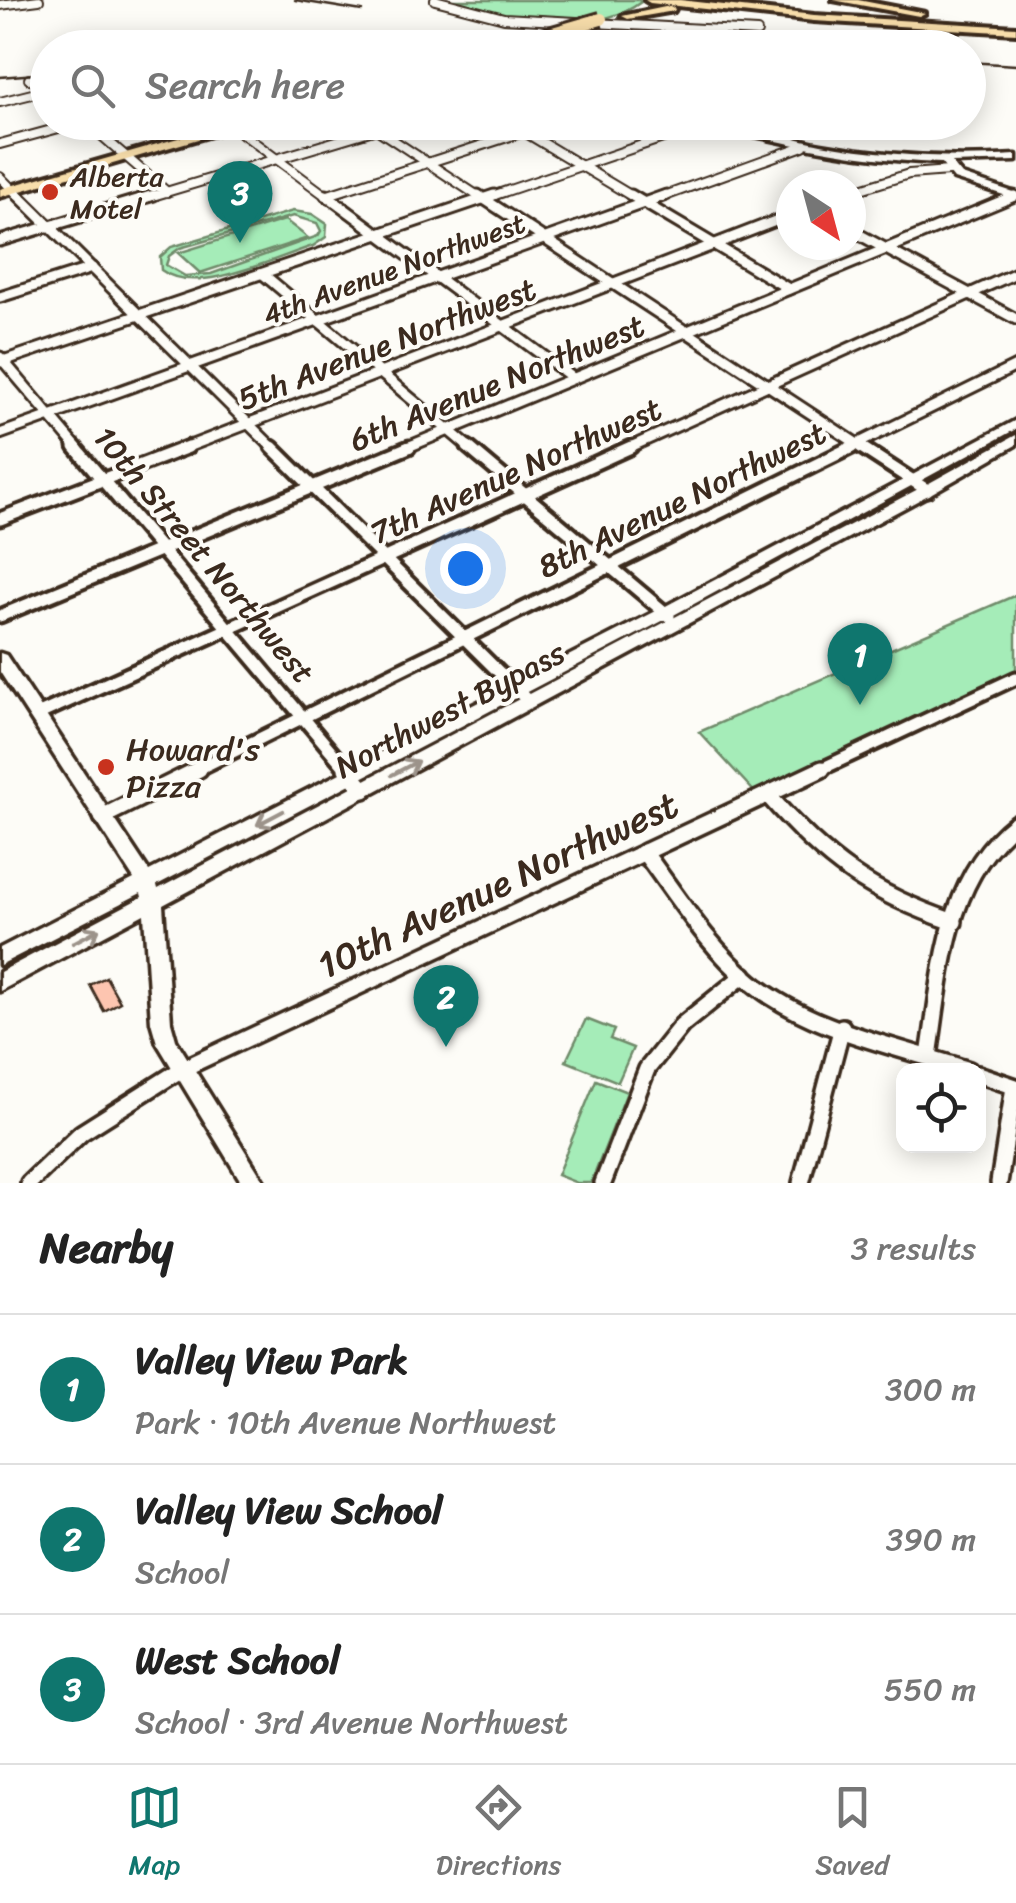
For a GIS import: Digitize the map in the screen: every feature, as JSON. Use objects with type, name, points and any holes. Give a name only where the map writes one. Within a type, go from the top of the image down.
[{"type":"highway","points":[[577,30],[658,2],[686,0]]},
{"type":"highway","points":[[732,0],[976,28]]},
{"type":"highway","points":[[772,0],[1016,25]]},
{"type":"highway","points":[[838,0],[1016,25]]},
{"type":"highway","points":[[626,15],[658,2],[976,28],[1016,25]]},
{"type":"highway","points":[[562,30],[626,15],[718,9]]},
{"type":"highway","points":[[4,187],[175,140]]},
{"type":"main road","points":[[780,140],[947,166],[1016,158]]},
{"type":"main road","points":[[947,166],[969,182],[1015,196]]},
{"type":"main road","points":[[921,486],[1016,424]]},
{"type":"main road","points":[[921,486],[1016,440]]},
{"type":"main road","name":"Northwest Bypass","points":[[0,957],[150,892],[364,790],[523,696],[921,486]]},
{"type":"main road","points":[[0,658],[150,892],[161,1022],[182,1068],[254,1183]]},
{"type":"main road","name":"Northwest Bypass","points":[[0,982],[351,775],[523,696]]},
{"type":"street","points":[[1,2],[39,0]]},
{"type":"street","points":[[435,0],[504,18],[721,30]]},
{"type":"street","points":[[0,102],[30,94]]},
{"type":"street","points":[[0,144],[30,136]]},
{"type":"street","points":[[106,140],[166,192]]},
{"type":"street","points":[[250,140],[573,378]]},
{"type":"street","points":[[0,241],[343,140]]},
{"type":"street","points":[[392,140],[921,486]]},
{"type":"street","points":[[325,196],[499,140]]},
{"type":"street","points":[[538,140],[789,289]]},
{"type":"street","points":[[1,360],[659,140]]},
{"type":"street","name":"4th Avenue Northwest","points":[[0,434],[803,146]]},
{"type":"street","points":[[866,187],[947,166]]},
{"type":"street","points":[[4,187],[140,315],[523,696]]},
{"type":"street","name":"6th Avenue Northwest","points":[[0,616],[1015,196]]},
{"type":"street","name":"5th Avenue Northwest","points":[[0,519],[776,221]]},
{"type":"street","points":[[866,238],[1016,319]]},
{"type":"street","points":[[0,297],[92,268]]},
{"type":"street","name":"7th Avenue Northwest","points":[[36,714],[1016,273]]},
{"type":"street","points":[[264,274],[671,618]]},
{"type":"street","name":"10th Street Northwest","points":[[1,360],[364,790]]},
{"type":"street","name":"8th Avenue Northwest","points":[[102,817],[1016,366]]},
{"type":"street","name":"10th Avenue Northwest","points":[[30,1183],[96,1122],[182,1068],[1016,678]]},
{"type":"street","points":[[768,795],[810,845],[849,878],[904,906],[954,922]]},
{"type":"street","points":[[930,1056],[954,922],[974,863],[994,838],[1016,823]]},
{"type":"street","points":[[644,852],[744,975],[773,998],[842,1027],[950,1063]]},
{"type":"street","points":[[603,1183],[647,1069],[682,1025],[744,975]]},
{"type":"street","points":[[801,1183],[842,1027]]},
{"type":"street","points":[[986,1077],[1015,1087],[999,1183]]},
{"type":"green space","points":[[442,0],[641,2],[597,20],[571,22],[516,17]]},
{"type":"green space","points":[[293,211],[312,214],[327,224],[326,237],[313,246],[214,277],[176,277],[161,270],[160,257],[171,247]],"holes":[[[293,216],[317,223],[321,231],[318,236],[211,274],[185,276],[166,265],[169,256],[180,248]]]},
{"type":"green space","points":[[285,220],[308,238],[200,273],[178,253]]},
{"type":"green space","points":[[1016,595],[1016,678],[761,799],[699,732]]},
{"type":"green space","points":[[586,1019],[614,1030],[610,1039],[633,1048],[618,1082],[566,1061]]},
{"type":"green space","points":[[596,1080],[627,1092],[591,1183],[577,1183],[557,1175]]},
{"type":"building","points":[[106,977],[120,1002],[104,1011],[90,985]]},
{"type":"railway","points":[[295,0],[362,11]]},
{"type":"railway","points":[[986,63],[1016,65]]},
{"type":"railway","points":[[0,77],[30,74]]},
{"type":"place","name":"Alberta Motel","points":[[50,192]]},
{"type":"place","name":"West School","points":[[240,243]]},
{"type":"place","name":"Valley View Park","points":[[860,705]]},
{"type":"place","name":"Howard's Pizza","points":[[106,767]]},
{"type":"place","name":"Valley View School","points":[[446,1047]]}]
